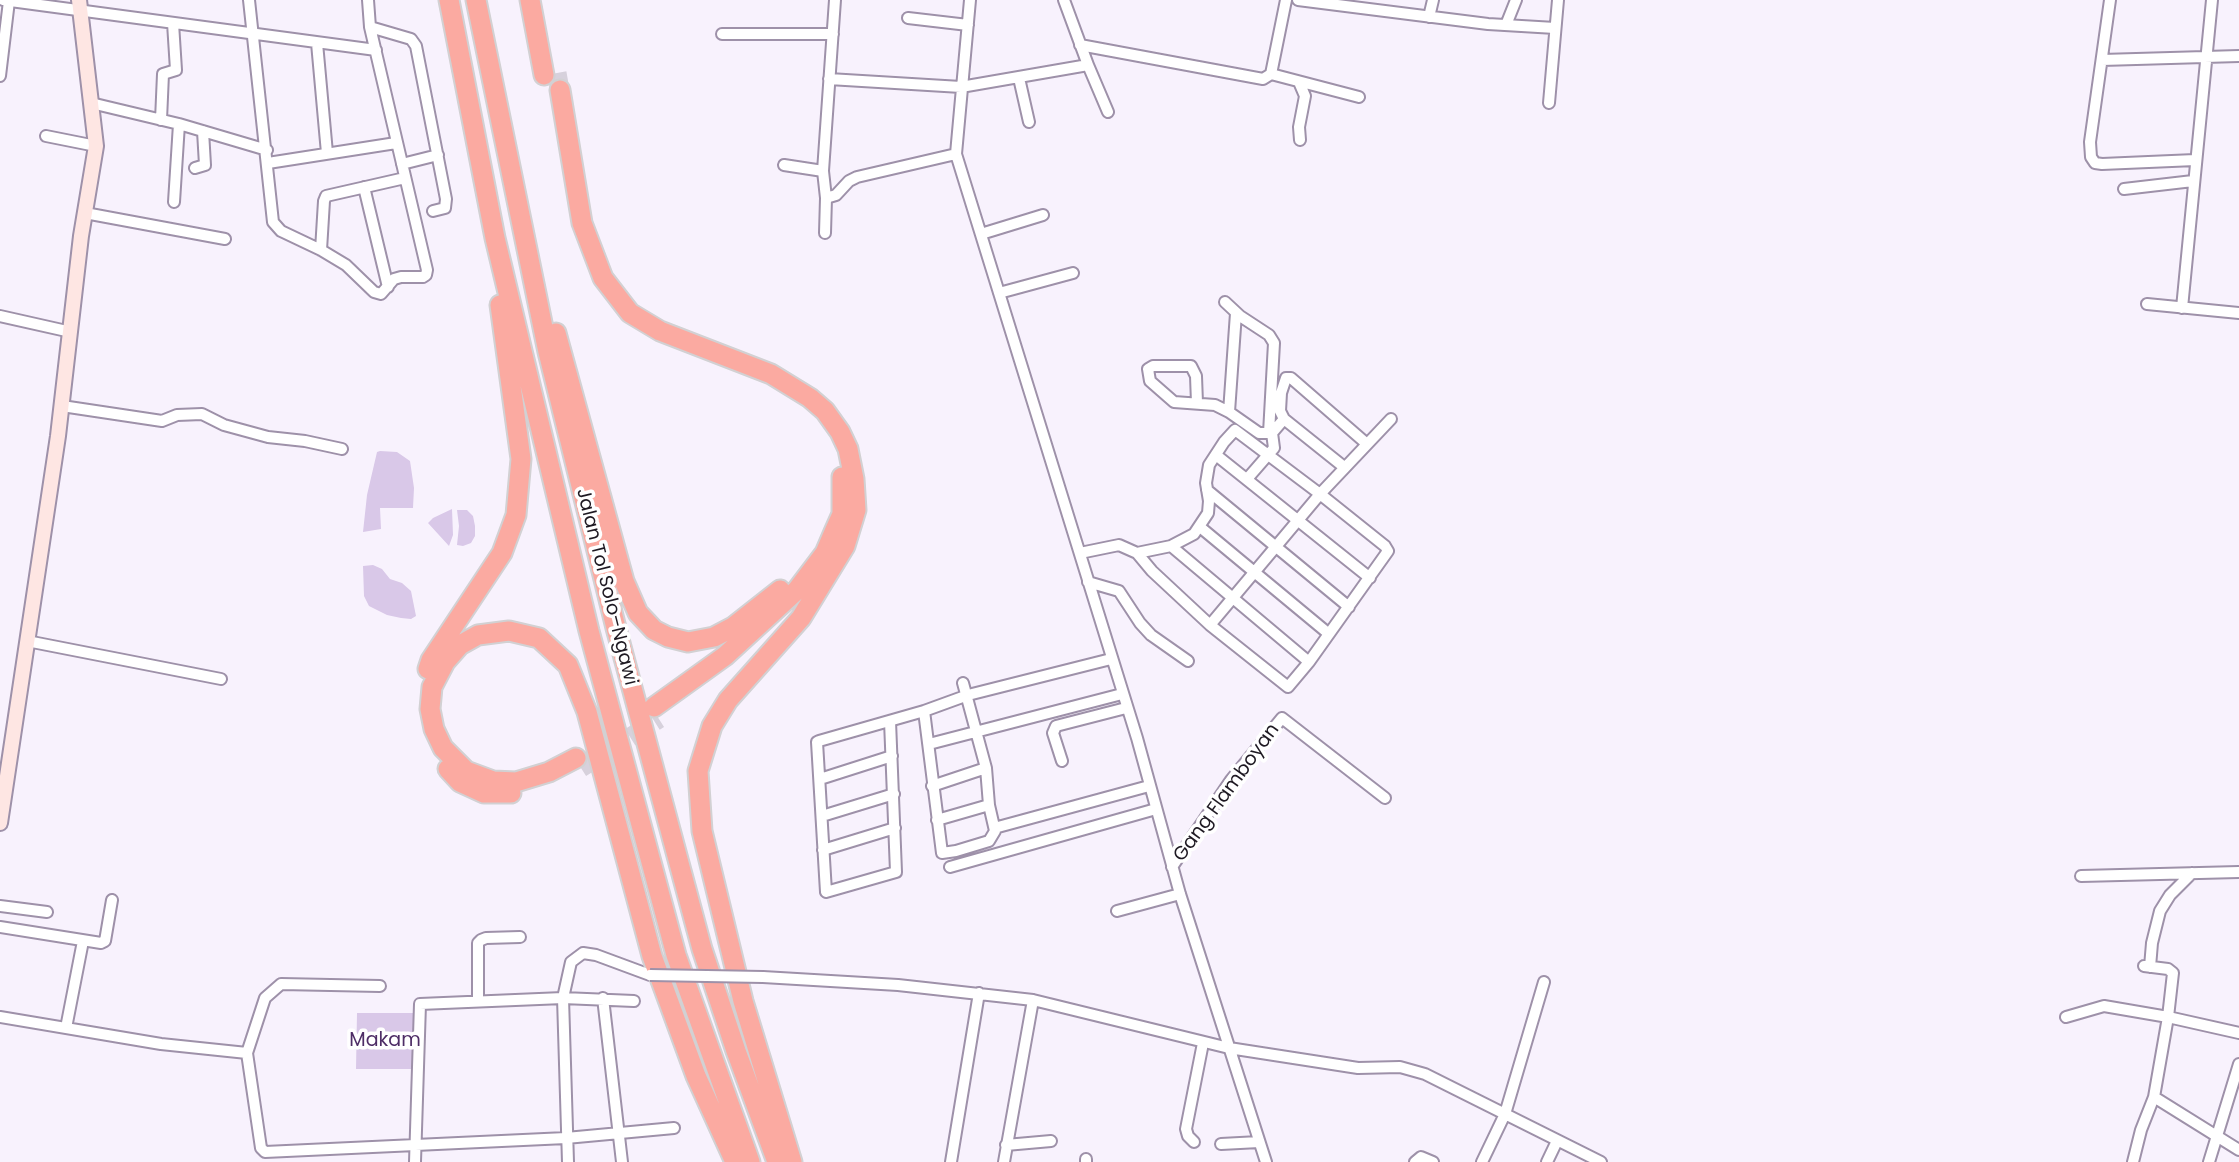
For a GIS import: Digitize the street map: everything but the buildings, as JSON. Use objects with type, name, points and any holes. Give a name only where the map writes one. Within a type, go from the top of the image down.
[{"type":"highway","name":"Jalan Tol Solo–Ngawi","points":[[449,0],[495,238],[563,528],[676,955],[750,1162]]},
{"type":"highway","name":"Jalan Tol Solo–Ngawi","points":[[476,0],[520,219],[583,500],[702,949],[736,1051],[778,1162]]},
{"type":"highway","points":[[530,0],[552,83],[582,223],[603,278],[630,313],[660,331],[771,374],[810,398],[825,411],[848,449],[856,510],[845,546],[800,618],[728,700],[712,726],[698,771],[702,831],[737,975],[792,1162]]},
{"type":"highway","points":[[542,0],[576,246],[593,283],[615,313],[640,333],[670,348],[764,381],[789,396],[823,425],[837,451],[841,466],[842,514],[825,553],[797,590],[657,713],[719,674],[821,584]]},
{"type":"highway","points":[[520,219],[571,381],[626,588],[638,613],[654,630],[668,637],[688,642],[714,637],[733,627],[816,563]]},
{"type":"highway","points":[[495,238],[500,310],[521,459],[516,515],[502,554],[431,660],[418,692],[422,728],[433,753],[460,782],[484,793],[517,793],[544,787],[579,763],[516,782],[493,781],[466,771],[443,748],[435,729],[430,709],[432,687],[444,662],[460,646],[478,635],[509,631],[539,638],[568,666],[587,712],[652,956],[696,1076],[735,1162]]},
{"type":"main road","points":[[0,824],[62,406],[80,236],[96,146],[80,4]]},
{"type":"street","points":[[249,0],[275,226],[346,265],[374,292],[381,294],[394,279],[401,276],[423,277],[427,273],[370,27],[369,0]]},
{"type":"street","points":[[825,233],[826,198],[823,171],[835,0]]},
{"type":"street","points":[[970,0],[956,154],[1080,553],[1172,867],[1266,1162]]},
{"type":"street","points":[[1064,0],[1108,112]]},
{"type":"street","points":[[1271,75],[1286,0]]},
{"type":"street","points":[[1298,0],[1429,17],[1555,28]]},
{"type":"street","points":[[1429,17],[1433,0]]},
{"type":"street","points":[[1506,25],[1516,0]]},
{"type":"street","points":[[1549,103],[1558,0]]},
{"type":"street","points":[[2110,0],[2090,142],[2091,157],[2095,163],[2195,160]]},
{"type":"street","points":[[2182,308],[2212,0]]},
{"type":"street","points":[[0,76],[6,1],[80,4],[173,23],[376,50]]},
{"type":"street","points":[[908,18],[968,24]]},
{"type":"street","points":[[161,120],[163,74],[176,71],[173,23]]},
{"type":"street","points":[[370,27],[414,41],[446,204],[445,208],[433,211]]},
{"type":"street","points":[[722,34],[833,34]]},
{"type":"street","points":[[317,43],[327,153]]},
{"type":"street","points":[[1080,44],[1263,79],[1271,75],[1359,97]]},
{"type":"street","points":[[2102,60],[2239,56]]},
{"type":"street","points":[[829,79],[961,87],[1088,65]]},
{"type":"street","points":[[1019,78],[1028,122]]},
{"type":"street","points":[[1299,82],[1305,96],[1299,127],[1300,141]]},
{"type":"street","points":[[91,103],[178,124],[267,150]]},
{"type":"street","points":[[174,202],[178,124]]},
{"type":"street","points":[[195,168],[205,165],[203,131]]},
{"type":"street","points":[[46,136],[96,146]]},
{"type":"street","points":[[268,163],[396,143]]},
{"type":"street","points":[[826,198],[836,195],[849,181],[857,177],[956,154]]},
{"type":"street","points":[[402,164],[438,155]]},
{"type":"street","points":[[784,165],[823,171]]},
{"type":"street","points":[[321,250],[326,196],[405,178]]},
{"type":"street","points":[[2124,189],[2193,181]]},
{"type":"street","points":[[364,187],[388,287]]},
{"type":"street","points":[[85,213],[225,239]]},
{"type":"street","points":[[981,234],[1043,215]]},
{"type":"street","points":[[999,293],[1073,273]]},
{"type":"street","points":[[1225,302],[1269,335],[1274,343],[1270,433],[1275,442],[1274,448],[1247,479]]},
{"type":"street","points":[[2147,304],[2239,313]]},
{"type":"street","points":[[1229,412],[1237,313]]},
{"type":"street","points":[[0,316],[71,332]]},
{"type":"street","points":[[1197,403],[1196,376],[1191,366],[1153,366],[1148,369],[1150,381],[1174,402],[1215,405],[1259,433],[1270,433],[1284,419]]},
{"type":"street","points":[[1344,467],[1284,419],[1280,411],[1286,378],[1291,378],[1367,444]]},
{"type":"street","points":[[62,406],[162,421],[177,415],[202,414],[224,425],[248,432],[342,449]]},
{"type":"street","points":[[1210,625],[1320,494],[1391,418]]},
{"type":"street","points":[[1080,553],[1119,545],[1137,553],[1152,571],[1210,625],[1288,687],[1387,555],[1387,548],[1235,430],[1224,442],[1208,471],[1208,513],[1200,527],[1186,540],[1168,547],[1137,553]]},
{"type":"street","points":[[1216,455],[1370,578]]},
{"type":"street","points":[[1207,490],[1349,607]]},
{"type":"street","points":[[1200,527],[1329,634]]},
{"type":"street","points":[[1152,571],[1168,547]]},
{"type":"street","points":[[1168,547],[1309,662]]},
{"type":"street","points":[[1088,582],[1119,591],[1151,635],[1188,661]]},
{"type":"street","points":[[27,640],[221,679]]},
{"type":"street","points":[[890,721],[897,870],[895,873],[826,892],[817,742],[924,711],[968,695],[1111,659]]},
{"type":"street","points":[[924,711],[942,853],[989,841],[995,831],[989,805],[986,768],[963,683]]},
{"type":"street","points":[[929,744],[1122,694]]},
{"type":"street","points":[[1062,761],[1053,733],[1056,726],[1126,708]]},
{"type":"street","name":"Gang Flamboyan","points":[[1172,867],[1231,780],[1282,718],[1385,798]]},
{"type":"street","points":[[820,779],[892,756]]},
{"type":"street","points":[[932,786],[986,768]]},
{"type":"street","points":[[998,827],[1149,786]]},
{"type":"street","points":[[822,816],[894,794]]},
{"type":"street","points":[[937,820],[989,805]]},
{"type":"street","points":[[950,867],[1156,809]]},
{"type":"street","points":[[823,850],[895,828]]},
{"type":"street","points":[[2081,876],[2239,872]]},
{"type":"street","points":[[2133,1162],[2141,1130],[2154,1097],[2173,973],[2168,969],[2147,967],[2160,911],[2170,895],[2192,873]]},
{"type":"street","points":[[1117,911],[1181,894]]},
{"type":"street","points":[[0,927],[99,944],[105,941],[112,900]]},
{"type":"street","points":[[0,906],[47,912]]},
{"type":"street","points":[[478,1001],[478,943],[486,938],[520,937]]},
{"type":"street","points":[[65,1028],[83,941]]},
{"type":"street","points":[[568,1162],[563,998],[571,962],[583,953],[596,955],[650,975],[763,977],[979,993],[1033,1000],[1229,1048],[1358,1068],[1400,1067],[1424,1074],[1601,1162]]},
{"type":"street","points":[[1482,1162],[1505,1114],[1544,982]]},
{"type":"street","points":[[380,986],[281,984],[265,998],[247,1053],[263,1157],[416,1144],[566,1138],[674,1128]]},
{"type":"street","points":[[951,1162],[979,993]]},
{"type":"street","points":[[415,1162],[420,1004],[563,998],[635,1001]]},
{"type":"street","points":[[603,998],[622,1162]]},
{"type":"street","points":[[1004,1162],[1033,1000]]},
{"type":"street","points":[[2066,1017],[2104,1006],[2239,1033]]},
{"type":"street","points":[[0,1017],[161,1044],[247,1053]]},
{"type":"street","points":[[1194,1142],[1186,1129],[1203,1043]]},
{"type":"street","points":[[2209,1162],[2238,1069]]},
{"type":"street","points":[[2154,1097],[2239,1150]]},
{"type":"street","points":[[1006,1145],[1051,1141]]},
{"type":"street","points":[[1547,1162],[1557,1141]]},
{"type":"street","points":[[1221,1144],[1259,1142]]},
{"type":"street","points":[[1415,1162],[1421,1157],[1433,1162]]},
{"type":"green space","points":[[377,452],[397,452],[410,461],[414,488],[413,508],[380,508],[381,529],[363,532],[367,495]]},
{"type":"green space","points":[[452,509],[453,535],[449,546],[428,523]]},
{"type":"green space","points":[[457,510],[467,510],[473,516],[475,526],[475,536],[471,543],[463,546],[457,545]]},
{"type":"green space","points":[[373,565],[411,591],[416,616],[411,619],[401,618],[387,615],[369,606],[364,596],[363,566]]},
{"type":"green space","name":"Makam","points":[[357,1013],[414,1013],[413,1069],[356,1069]]},
{"type":"tunnel","points":[[557,73],[560,90]]},
{"type":"tunnel","points":[[581,768],[659,719]]}]
